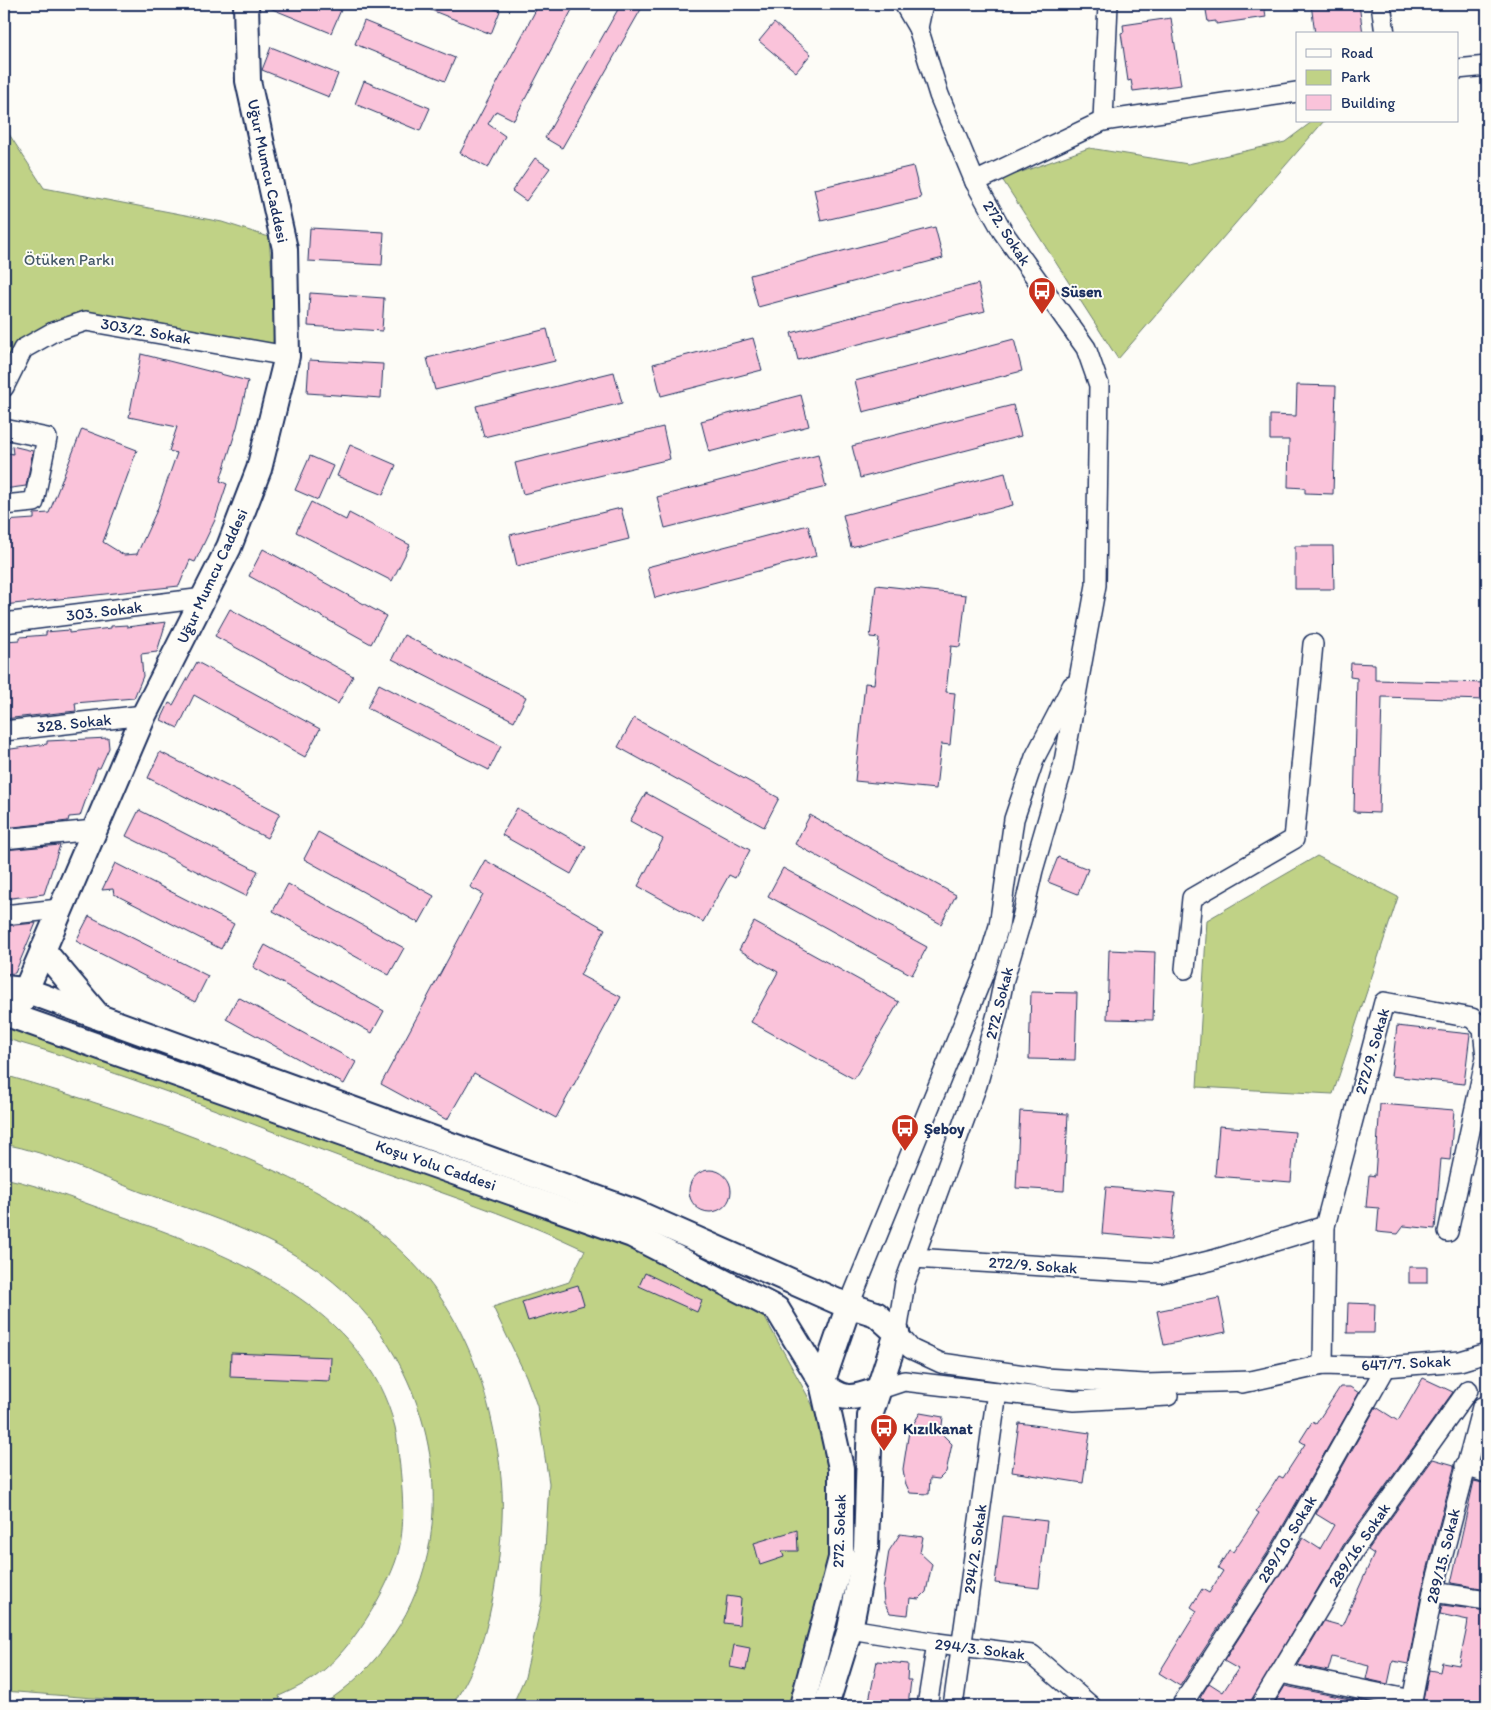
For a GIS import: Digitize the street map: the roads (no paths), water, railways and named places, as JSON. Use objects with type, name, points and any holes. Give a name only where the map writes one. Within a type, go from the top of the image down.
[{"type":"main road","name":"Uğur Mumcu Caddesi","points":[[11,1000],[43,950],[144,715],[229,548],[259,469],[286,356],[285,249],[248,81],[246,4]]},
{"type":"main road","points":[[43,950],[101,1019]]},
{"type":"main road","name":"Koşu Yolu Caddesi","points":[[11,1000],[101,1019],[635,1212],[849,1305]]},
{"type":"main road","name":"Koşu Yolu Caddesi","points":[[11,1000],[23,1014],[39,1025],[632,1235],[777,1309],[822,1383]]},
{"type":"main road","points":[[849,1305],[876,1314],[897,1333]]},
{"type":"main road","name":"272. Sokak","points":[[802,1706],[841,1558],[841,1468],[822,1383],[849,1305]]},
{"type":"main road","name":"272. Sokak","points":[[826,1706],[850,1630],[866,1548],[870,1416],[897,1333]]},
{"type":"main road","points":[[822,1383],[840,1397],[856,1398],[877,1390]]},
{"type":"street","name":"272. Sokak","points":[[897,1333],[905,1282],[977,1085],[997,1014],[1004,979],[1063,767],[1096,585],[1099,385],[1086,348],[1003,232],[975,182],[939,95],[918,28],[904,4]]},
{"type":"street","points":[[918,28],[923,4]]},
{"type":"street","points":[[1103,121],[1108,4]]},
{"type":"street","points":[[1381,4],[1385,32]]},
{"type":"street","points":[[1458,69],[1487,66]]},
{"type":"street","points":[[975,182],[1103,121],[1296,92]]},
{"type":"street","name":"303/2. Sokak","points":[[4,387],[22,349],[53,332],[86,321],[286,356]]},
{"type":"street","points":[[4,429],[46,438],[34,502],[4,505]]},
{"type":"street","name":"303. Sokak","points":[[4,623],[204,598]]},
{"type":"street","points":[[1185,969],[1192,898],[1294,839],[1314,644]]},
{"type":"street","name":"272. Sokak","points":[[849,1305],[986,968],[998,926],[1014,819],[1035,758],[1082,667]]},
{"type":"street","name":"328. Sokak","points":[[4,731],[144,715]]},
{"type":"street","points":[[4,839],[94,830]]},
{"type":"street","points":[[4,915],[59,909]]},
{"type":"street","points":[[986,968],[1004,979]]},
{"type":"street","name":"272/9. Sokak","points":[[1323,1365],[1325,1226],[1384,1002],[1472,1018],[1483,1029],[1486,1057],[1448,1232]]},
{"type":"street","name":"272/9. Sokak","points":[[913,1258],[1160,1273],[1213,1260],[1325,1226]]},
{"type":"street","points":[[897,1333],[911,1349],[941,1363],[1045,1378],[1145,1384],[1253,1381]]},
{"type":"street","name":"647/7. Sokak","points":[[1253,1381],[1323,1365],[1386,1367],[1460,1361],[1487,1353]]},
{"type":"street","points":[[1460,1361],[1468,1390],[1484,1408]]},
{"type":"street","name":"289/10. Sokak","points":[[1181,1706],[1278,1558],[1386,1367]]},
{"type":"street","points":[[877,1390],[904,1381],[1074,1401],[1176,1395],[1253,1381]]},
{"type":"street","name":"289/16. Sokak","points":[[1260,1706],[1354,1550],[1468,1390]]},
{"type":"street","name":"294/2. Sokak","points":[[953,1706],[996,1392]]},
{"type":"street","name":"289/15. Sokak","points":[[1412,1703],[1433,1592],[1466,1466],[1484,1408]]},
{"type":"street","points":[[1466,1466],[1487,1473]]},
{"type":"street","points":[[1433,1592],[1487,1600]]},
{"type":"street","name":"294/3. Sokak","points":[[850,1630],[937,1644],[1032,1655],[1091,1706]]},
{"type":"street","points":[[928,1706],[937,1644]]},
{"type":"street","points":[[1280,1673],[1412,1703]]},
{"type":"place","name":"Süsen","points":[[1042,315]]},
{"type":"place","name":"Şeboy","points":[[905,1152]]},
{"type":"place","name":"Kızılkanat","points":[[884,1452]]},
{"type":"park label","name":"Ötüken Parkı","points":[[69,259]]}]
